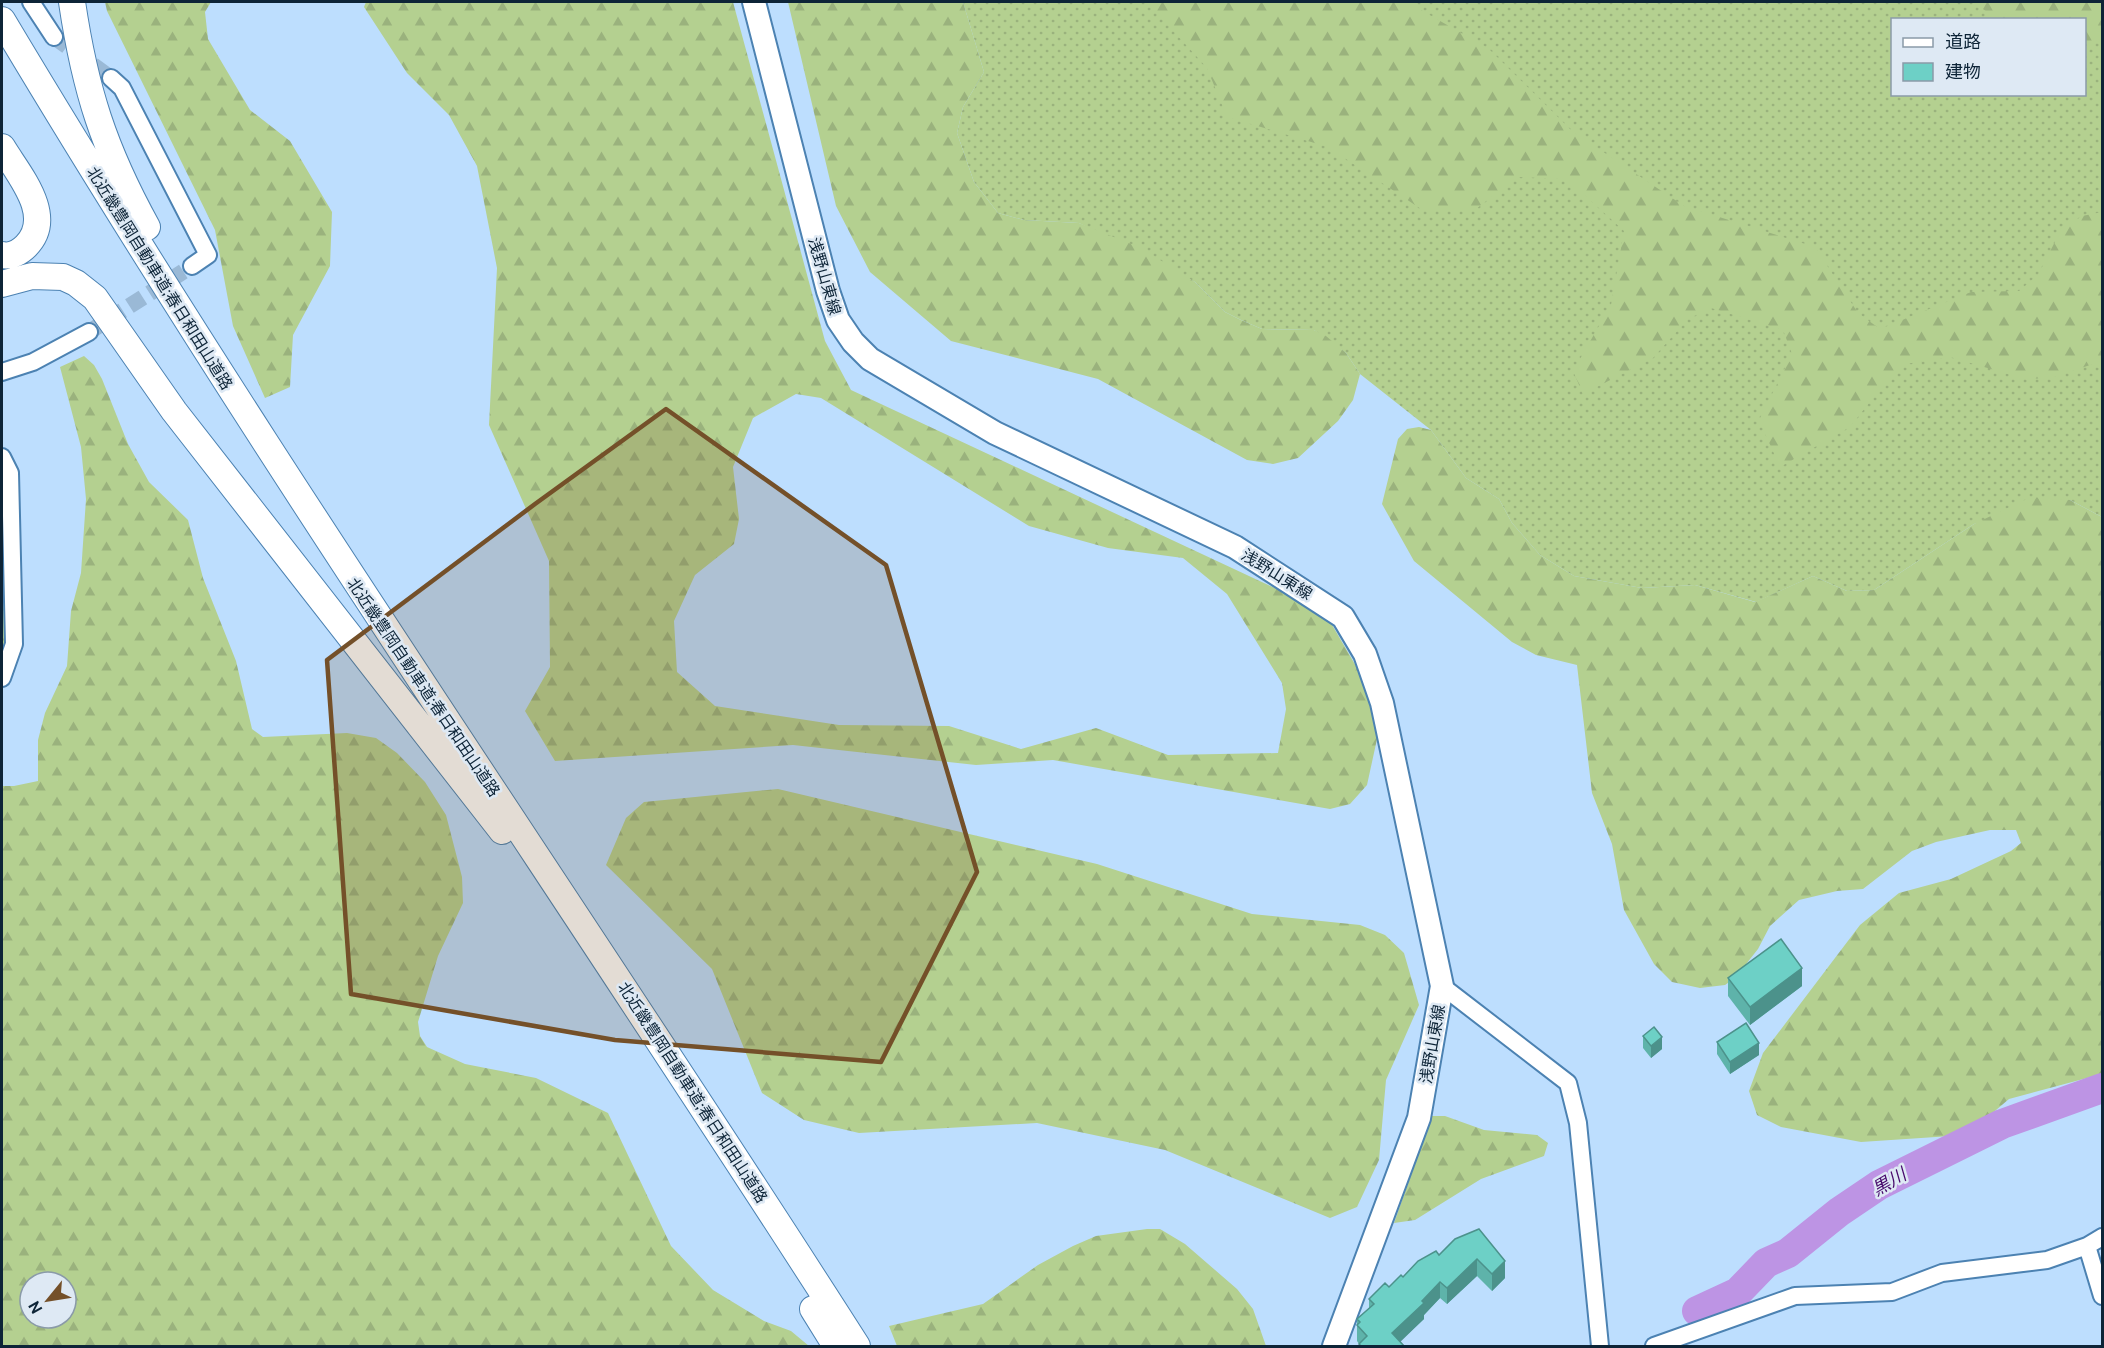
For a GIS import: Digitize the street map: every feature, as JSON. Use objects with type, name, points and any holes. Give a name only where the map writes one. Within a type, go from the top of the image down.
[{"type":"highway","points":[[72,2],[90,95],[107,147],[130,197],[259,436]]},
{"type":"highway","name":"北近畿豊岡自動車道;春日和田山道路","points":[[2,20],[259,436],[702,1104],[857,1347]]},
{"type":"highway","name":"北近畿豊岡自動車道;春日和田山道路","points":[[2,41],[261,459],[691,1110],[836,1347]]},
{"type":"highway","points":[[2,147],[33,200],[38,222],[36,232],[23,249],[14,254],[2,255]]},
{"type":"highway","points":[[2,284],[32,276],[63,277],[76,283],[95,298],[174,411],[525,860]]},
{"type":"main road","name":"浅野山東線","points":[[754,2],[828,291],[838,320],[853,342],[870,359],[905,382],[995,433],[1235,547],[1328,605],[1352,627],[1365,654],[1382,703],[1442,986],[1419,1118],[1334,1347]]},
{"type":"street","points":[[31,2],[54,37]]},
{"type":"street","points":[[111,78],[122,88],[208,255],[192,266]]},
{"type":"street","points":[[2,372],[33,362],[89,332]]},
{"type":"street","points":[[2,457],[10,473],[14,644],[2,678]]},
{"type":"street","points":[[1442,986],[1568,1083],[1578,1123],[1600,1347]]},
{"type":"street","points":[[1654,1347],[1795,1296],[1892,1292],[1942,1273],[2047,1260],[2088,1246],[2103,1237]]},
{"type":"street","points":[[2088,1246],[2103,1296]]},
{"type":"highlighted area","points":[[666,409],[886,565],[977,872],[881,1062],[615,1040],[351,994],[327,660]]},
{"type":"green space","points":[[105,2],[211,2],[205,12],[208,39],[250,110],[290,141],[332,212],[330,266],[293,335],[290,387],[265,398],[233,326],[215,230],[107,11]]},
{"type":"green space","points":[[366,2],[733,2],[825,341],[851,390],[1324,611],[1378,704],[1379,730],[1367,785],[1350,804],[1330,809],[1053,760],[976,765],[793,745],[555,761],[525,711],[550,667],[549,561],[489,425],[497,268],[477,166],[449,115],[407,73],[364,7]],"holes":[[[796,394],[821,398],[1029,526],[1108,548],[1183,558],[1227,594],[1282,683],[1286,709],[1278,753],[1168,755],[1096,728],[1021,749],[949,726],[839,725],[715,706],[677,672],[674,621],[695,575],[734,544],[739,519],[733,467],[753,418]]]},
{"type":"green space","points":[[788,2],[963,2],[984,72],[963,107],[957,133],[974,182],[998,213],[1024,220],[1079,223],[1141,248],[1195,282],[1225,312],[1241,320],[1262,329],[1314,330],[1326,336],[1346,353],[1360,374],[1353,400],[1338,421],[1298,458],[1273,464],[1247,460],[1098,379],[951,341],[870,272],[836,206]]},
{"type":"green space","points":[[963,2],[2102,2],[2102,517],[2070,500],[1974,524],[1874,590],[1847,591],[1813,576],[1756,602],[1695,585],[1642,588],[1574,576],[1540,555],[1512,523],[1499,499],[1466,478],[1431,430],[1360,374],[1346,353],[1314,330],[1262,329],[1241,320],[1225,312],[1195,282],[1079,223],[1024,220],[998,213],[974,182],[957,133],[963,107],[984,72]]},
{"type":"green space","points":[[1147,2],[1407,2],[1489,49],[1572,131],[1684,206],[1815,247],[1858,313],[1880,329],[1971,292],[2019,291],[2038,275],[2061,230],[2082,216],[2102,212],[2102,356],[2099,362],[2051,378],[2025,379],[1950,357],[1899,365],[1850,427],[1780,467],[1759,420],[1792,354],[1783,330],[1711,308],[1688,319],[1653,358],[1583,394],[1573,371],[1611,305],[1624,231],[1567,179],[1517,177],[1476,209],[1424,211],[1328,147],[1227,117],[1207,68]]},
{"type":"green space","points":[[1973,2],[2102,2],[2102,42],[2086,41],[2086,18],[1996,18]]},
{"type":"green space","points":[[84,356],[94,365],[102,379],[128,444],[149,482],[188,520],[203,578],[236,661],[252,729],[263,737],[347,733],[376,738],[397,753],[425,782],[446,815],[462,877],[463,903],[438,956],[418,1022],[420,1036],[427,1047],[465,1064],[536,1078],[608,1113],[671,1246],[713,1290],[764,1321],[791,1331],[809,1346],[2,1346],[2,786],[38,781],[38,740],[45,713],[67,666],[71,611],[81,573],[86,499],[81,447],[60,367]]},
{"type":"green space","points":[[1419,427],[1431,430],[1466,478],[1499,499],[1512,523],[1540,555],[1574,576],[1642,588],[1695,585],[1755,602],[1813,576],[1847,591],[1874,590],[1974,524],[2031,497],[2070,500],[2102,517],[2102,1074],[2009,1099],[1976,1127],[1951,1136],[1861,1142],[1781,1127],[1757,1115],[1749,1091],[1763,1053],[1860,925],[1899,893],[1951,879],[2011,851],[2021,843],[2016,830],[1990,830],[1936,842],[1912,851],[1863,889],[1837,891],[1799,900],[1770,926],[1758,949],[1735,978],[1725,985],[1700,988],[1672,982],[1654,964],[1624,910],[1612,844],[1592,793],[1577,665],[1536,655],[1512,642],[1414,561],[1382,504],[1398,439],[1407,429]]},
{"type":"green space","points":[[2,448],[7,453],[16,602],[2,651]]},
{"type":"green space","points":[[778,789],[1097,864],[1252,914],[1360,925],[1385,935],[1404,953],[1419,1005],[1386,1080],[1379,1160],[1357,1207],[1330,1218],[1165,1150],[1037,1123],[859,1133],[804,1120],[762,1093],[712,969],[606,865],[626,818],[644,802]]},
{"type":"green space","points":[[1432,1116],[1445,1116],[1484,1130],[1537,1135],[1548,1143],[1544,1156],[1481,1179],[1415,1220],[1394,1223]]},
{"type":"green space","points":[[1160,1229],[1185,1244],[1237,1289],[1253,1309],[1266,1346],[897,1346],[889,1326],[983,1304],[1038,1265],[1073,1246],[1096,1236]]},
{"type":"building","points":[[1781,939],[1802,968],[1750,1007],[1728,978]]},
{"type":"building","points":[[1746,1023],[1759,1043],[1730,1062],[1717,1042]]},
{"type":"building","points":[[1654,1027],[1662,1037],[1651,1046],[1643,1036]]},
{"type":"building","points":[[1479,1229],[1505,1261],[1492,1274],[1477,1259],[1447,1288],[1440,1282],[1422,1301],[1424,1303],[1392,1333],[1405,1347],[1362,1347],[1359,1344],[1367,1336],[1357,1325],[1360,1322],[1357,1319],[1374,1304],[1369,1299],[1385,1283],[1389,1287],[1401,1275],[1403,1277],[1418,1261],[1436,1251],[1439,1255],[1455,1239]]},
{"type":"waterway","name":"黒川","points":[[1697,1311],[1738,1292],[1766,1263],[1788,1253],[1839,1212],[1879,1185],[2002,1124],[2102,1088]]},
{"type":"tunnel","points":[[54,37],[111,78]]},
{"type":"tunnel","points":[[89,332],[192,266]]}]
